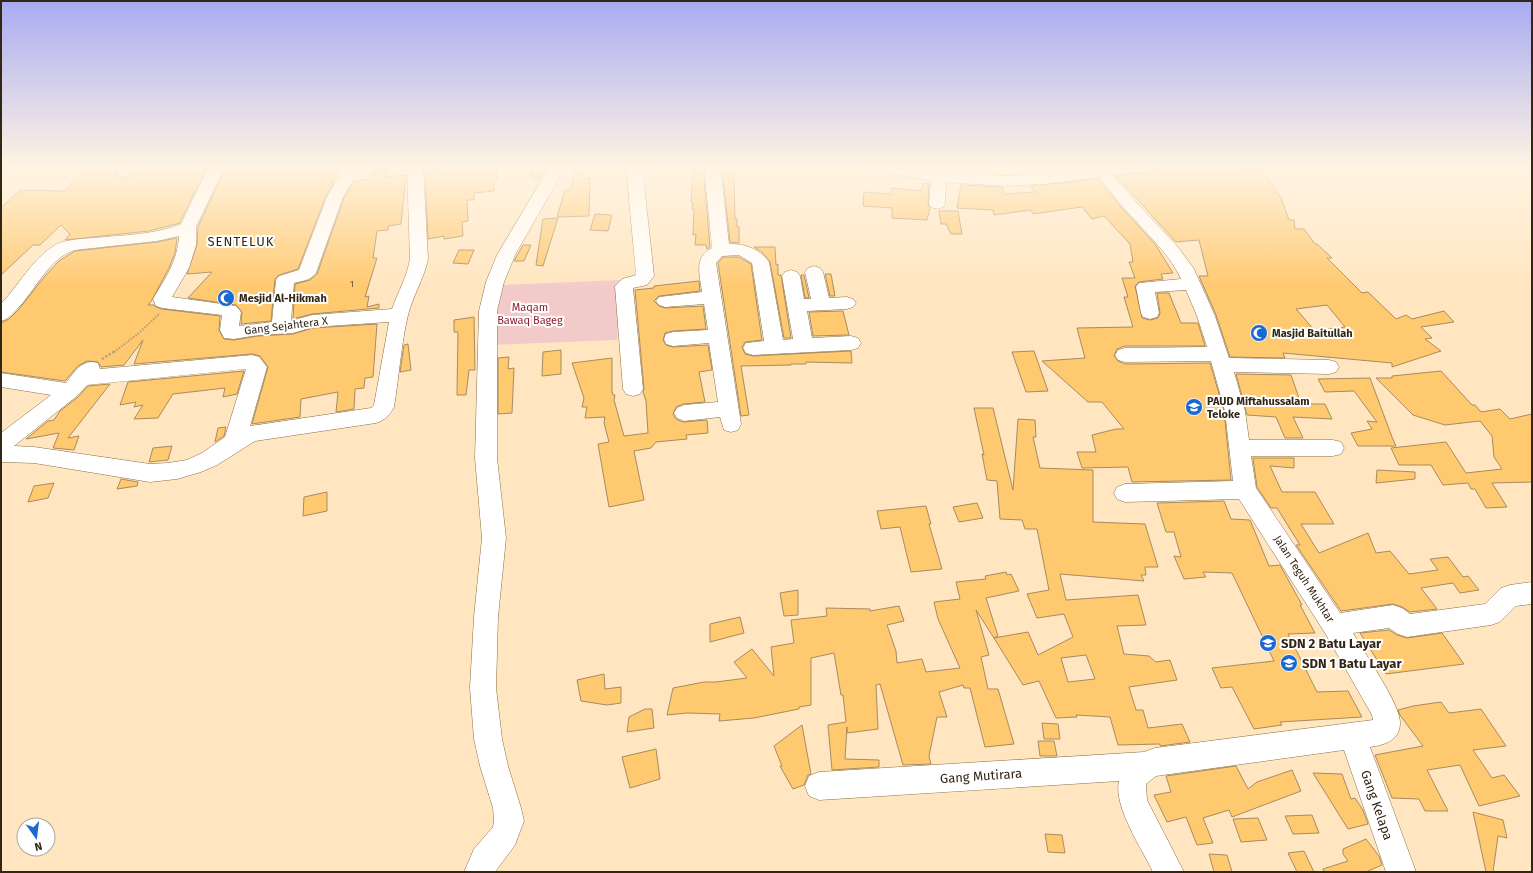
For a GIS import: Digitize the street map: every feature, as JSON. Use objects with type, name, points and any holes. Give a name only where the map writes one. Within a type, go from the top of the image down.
[{"type":"street","points":[[171,302],[162,302],[162,299],[180,268],[186,245],[188,227],[198,207]]},
{"type":"street","points":[[281,328],[285,280],[307,273],[331,207]]},
{"type":"street","points":[[1,454],[34,455],[150,473],[168,473],[199,464],[235,440],[252,433],[376,415],[382,412],[399,315],[406,294],[416,274],[419,259],[417,207]]},
{"type":"street","points":[[479,872],[485,860],[505,835],[509,821],[508,808],[494,766],[488,739],[483,688],[486,617],[494,538],[486,458],[488,312],[495,282],[506,255],[534,207]]},
{"type":"street","points":[[633,389],[624,286],[628,283],[642,281],[645,276],[638,207]]},
{"type":"street","points":[[716,207],[721,251]]},
{"type":"street","name":"Jalan Teguh Mukhtar","points":[[1135,207],[1180,261],[1206,316],[1235,410],[1245,490],[1334,625],[1384,710],[1388,720],[1386,729],[1381,732],[1353,737],[1155,762],[1143,766]]},
{"type":"street","points":[[3,310],[49,257],[60,249],[74,245],[164,235],[178,232],[188,227]]},
{"type":"street","points":[[684,413],[730,417],[707,264],[711,256],[721,251],[740,250],[753,253],[757,257],[760,262],[775,347]]},
{"type":"street","points":[[814,272],[821,304]]},
{"type":"street","points":[[790,276],[804,345]]},
{"type":"street","points":[[1150,313],[1144,287],[1192,284]]},
{"type":"street","points":[[665,300],[712,297]]},
{"type":"street","name":"Gang Sejahtera X","points":[[171,302],[232,311],[229,330],[231,333],[293,327],[312,322],[399,315]]},
{"type":"street","points":[[796,306],[846,303]]},
{"type":"street","points":[[673,339],[718,336]]},
{"type":"street","points":[[753,348],[851,343]]},
{"type":"street","points":[[1125,355],[1220,359],[1329,367]]},
{"type":"street","points":[[1,380],[81,379],[252,362],[256,367],[235,440]]},
{"type":"street","points":[[1,445],[81,379]]},
{"type":"street","points":[[1240,448],[1333,448]]},
{"type":"street","points":[[1125,493],[1245,490]]},
{"type":"street","points":[[1334,625],[1393,616],[1407,626],[1491,614],[1510,596],[1532,593]]},
{"type":"street","name":"Gang Kelapa","points":[[1353,737],[1401,872]]},
{"type":"street","points":[[1143,766],[1135,773],[1132,784],[1132,797],[1134,804],[1169,872]]},
{"type":"street","name":"Gang Mutirara","points":[[819,786],[1143,766]]},
{"type":"path","points":[[81,379],[143,331],[171,302]]},
{"type":"green space","name":"Maqam Bawaq Bageg","points":[[621,280],[617,340],[490,345],[503,285]]},
{"type":"building","points":[[2,207],[188,207],[180,223],[149,231],[65,240],[70,234],[61,225],[40,245],[33,245],[1,275],[1,208]]},
{"type":"building","points":[[207,207],[322,207],[298,269],[279,275],[275,279],[271,321],[241,324],[242,312],[236,305],[188,298],[212,272],[187,274],[197,245],[198,227]]},
{"type":"building","points":[[341,207],[403,207],[401,224],[388,226],[388,230],[377,231],[373,258],[377,258],[365,297],[369,296],[367,307],[379,304],[379,308],[312,314],[293,319],[295,284],[310,280],[317,274]]},
{"type":"building","points":[[427,207],[467,207],[468,221],[462,222],[463,236],[444,239],[444,236],[428,239]]},
{"type":"building","points":[[560,207],[589,207],[589,216],[557,217]]},
{"type":"building","points":[[692,207],[706,207],[710,247],[707,249],[706,245],[695,245],[696,234],[693,235],[694,209],[692,209]]},
{"type":"building","points":[[726,207],[735,207],[735,219],[737,219],[737,227],[739,227],[739,243],[730,242]]},
{"type":"building","points":[[874,207],[929,207],[930,208],[927,220],[892,218],[892,208]]},
{"type":"building","points":[[957,207],[1121,207],[1155,244],[1173,273],[1161,274],[1163,279],[1139,282],[1135,286],[1142,318],[1150,320],[1158,318],[1160,313],[1157,293],[1169,293],[1181,323],[1198,323],[1205,346],[1125,346],[1117,349],[1114,356],[1118,361],[1125,364],[1210,363],[1224,411],[1231,480],[1132,482],[1128,467],[1082,468],[1077,452],[1096,452],[1092,435],[1116,429],[1124,429],[1102,402],[1088,402],[1042,361],[1085,358],[1077,328],[1133,327],[1124,297],[1128,297],[1122,278],[1135,278],[1129,262],[1133,262],[1130,244],[1104,216],[1092,219],[1082,207],[1033,214],[1031,210],[994,215],[993,210],[957,208]]},
{"type":"building","points":[[1144,207],[1284,207],[1289,220],[1294,220],[1295,229],[1304,229],[1315,244],[1317,244],[1332,258],[1327,258],[1362,293],[1368,292],[1396,319],[1406,315],[1412,319],[1444,311],[1454,322],[1421,327],[1432,338],[1425,339],[1441,351],[1392,367],[1392,363],[1283,353],[1285,358],[1230,357],[1216,315],[1199,276],[1208,276],[1199,240],[1176,242]],"holes":[[[1327,305],[1345,327],[1315,331],[1296,309]]]},
{"type":"building","points":[[939,211],[958,211],[962,234],[951,234],[946,224],[941,224]]},
{"type":"building","points":[[595,214],[612,215],[608,231],[590,230]]},
{"type":"building","points":[[558,218],[543,266],[536,265],[543,219]]},
{"type":"building","points":[[177,238],[175,253],[169,268],[148,305],[154,305],[162,309],[220,316],[219,330],[224,339],[234,340],[258,336],[293,334],[313,328],[377,324],[373,377],[365,378],[364,388],[355,389],[354,409],[336,412],[338,392],[301,399],[300,417],[252,424],[268,367],[260,356],[252,354],[134,364],[143,340],[124,365],[101,367],[98,362],[87,361],[78,366],[65,381],[1,372],[1,323],[9,319],[19,309],[59,261],[75,251],[157,242]]},
{"type":"building","points":[[523,245],[531,245],[524,261],[514,261]]},
{"type":"building","points":[[754,247],[775,247],[776,265],[778,264],[778,275],[781,275],[791,338],[784,338],[770,262],[762,252]]},
{"type":"building","points":[[459,250],[474,250],[468,264],[453,263]]},
{"type":"building","points":[[723,257],[739,257],[751,264],[762,340],[745,342],[742,347],[745,354],[753,356],[851,351],[852,363],[806,362],[806,364],[791,365],[741,366],[749,415],[741,416],[718,263]]},
{"type":"building","points":[[825,274],[831,274],[835,296],[830,296]]},
{"type":"building","points":[[801,275],[804,275],[809,298],[805,298]]},
{"type":"building","points":[[699,281],[700,291],[659,296],[654,301],[659,306],[665,308],[703,306],[706,329],[673,331],[665,333],[663,340],[666,345],[673,347],[708,345],[712,370],[699,372],[705,402],[683,404],[676,407],[673,414],[676,419],[683,422],[707,420],[708,433],[686,435],[687,439],[656,442],[651,448],[634,451],[644,500],[609,507],[598,444],[609,442],[604,423],[605,417],[585,418],[587,407],[582,407],[584,398],[572,363],[612,358],[612,391],[613,395],[615,395],[614,400],[624,436],[648,433],[646,401],[643,392],[644,389],[635,290],[654,288],[654,286]]},
{"type":"building","points":[[843,311],[849,335],[813,336],[809,312]]},
{"type":"building","points":[[474,317],[475,370],[469,370],[466,395],[457,395],[458,332],[454,332],[454,320]]},
{"type":"building","points":[[408,344],[411,370],[400,372],[404,345]]},
{"type":"building","points":[[561,350],[561,374],[542,376],[543,352]]},
{"type":"building","points":[[1034,351],[1048,391],[1026,392],[1012,352]]},
{"type":"building","points":[[509,357],[508,369],[514,368],[512,413],[498,414],[498,358]]},
{"type":"building","points":[[244,371],[237,394],[223,397],[225,388],[173,394],[158,418],[134,419],[143,405],[134,407],[136,402],[120,405],[128,382]]},
{"type":"building","points":[[1441,371],[1472,405],[1475,405],[1481,412],[1500,409],[1510,419],[1532,414],[1532,482],[1492,483],[1507,507],[1486,508],[1475,489],[1471,489],[1468,483],[1443,485],[1431,465],[1399,465],[1391,448],[1446,442],[1466,473],[1502,469],[1494,457],[1492,436],[1480,421],[1445,425],[1413,415],[1376,378],[1392,378],[1392,376]]},
{"type":"building","points":[[1236,374],[1291,375],[1301,404],[1325,404],[1332,419],[1293,417],[1303,438],[1285,438],[1276,417],[1247,415]]},
{"type":"building","points":[[1370,378],[1396,446],[1358,446],[1351,433],[1372,429],[1367,421],[1377,422],[1354,391],[1325,392],[1318,379]]},
{"type":"building","points":[[110,384],[68,438],[79,436],[74,450],[53,448],[59,433],[26,439],[48,421],[54,420],[60,411],[78,397],[88,386]]},
{"type":"building","points":[[974,408],[993,408],[1013,490],[1018,419],[1035,420],[1036,437],[1033,437],[1040,468],[1093,470],[1093,522],[1145,524],[1158,567],[1145,567],[1146,575],[1141,575],[1144,581],[1060,574],[1066,600],[1138,595],[1146,625],[1117,626],[1124,654],[1149,656],[1156,662],[1170,660],[1177,680],[1129,687],[1136,710],[1143,710],[1148,728],[1182,724],[1190,742],[1160,746],[1160,744],[1118,745],[1110,717],[1076,715],[1077,717],[1056,718],[1039,681],[1023,685],[994,638],[1028,632],[1038,655],[1073,637],[1064,614],[1037,618],[1027,594],[1049,590],[1037,529],[1025,529],[1022,520],[1000,519],[997,481],[987,480],[982,454],[984,455]],"holes":[[[1086,655],[1095,679],[1068,682],[1061,658]]]},
{"type":"building","points":[[226,427],[224,436],[215,442],[218,428]]},
{"type":"building","points":[[172,446],[168,460],[149,462],[153,448]]},
{"type":"building","points":[[1253,458],[1294,458],[1294,468],[1270,466],[1282,492],[1315,492],[1334,524],[1301,524],[1319,553],[1368,533],[1376,553],[1390,551],[1409,574],[1438,570],[1430,559],[1448,557],[1463,577],[1468,576],[1479,590],[1460,593],[1453,583],[1421,588],[1437,609],[1410,612],[1393,604],[1341,611],[1296,545],[1300,545],[1277,508],[1271,508],[1257,487]]},
{"type":"building","points":[[1377,470],[1415,472],[1415,479],[1376,483]]},
{"type":"building","points":[[121,479],[138,482],[137,486],[117,489]]},
{"type":"building","points":[[54,483],[48,498],[28,502],[34,486]]},
{"type":"building","points":[[327,492],[327,511],[303,516],[304,497]]},
{"type":"building","points":[[1224,501],[1231,519],[1250,520],[1269,566],[1280,565],[1302,605],[1300,605],[1315,633],[1288,634],[1317,692],[1348,691],[1362,717],[1280,722],[1282,725],[1254,729],[1232,687],[1221,688],[1212,668],[1274,661],[1232,573],[1203,572],[1206,577],[1184,579],[1174,556],[1181,557],[1174,532],[1166,532],[1157,503]]},
{"type":"building","points":[[977,503],[983,518],[959,522],[953,507]]},
{"type":"building","points":[[926,506],[931,524],[929,524],[942,569],[911,572],[900,527],[881,529],[877,511]]},
{"type":"building","points":[[1006,572],[1007,575],[1011,574],[1019,591],[986,598],[998,636],[994,638],[976,610],[989,655],[981,657],[988,689],[998,689],[1014,744],[985,747],[970,688],[964,688],[963,685],[939,692],[947,717],[937,717],[929,756],[931,764],[903,765],[880,684],[876,685],[878,729],[847,733],[847,727],[845,759],[879,760],[879,767],[832,770],[828,725],[846,722],[843,695],[841,695],[834,653],[811,658],[811,705],[799,707],[799,709],[754,718],[719,721],[720,714],[687,713],[667,715],[673,688],[704,682],[747,678],[734,662],[752,649],[774,676],[771,647],[794,643],[791,620],[827,616],[826,608],[870,609],[870,611],[899,606],[904,621],[887,625],[896,651],[897,663],[922,659],[926,672],[960,668],[938,619],[934,602],[960,599],[956,582],[986,579],[985,576]]},
{"type":"building","points":[[798,590],[798,615],[784,616],[780,593]]},
{"type":"building","points":[[740,617],[744,633],[710,642],[710,624]]},
{"type":"building","points":[[1389,630],[1397,635],[1407,638],[1442,633],[1464,664],[1386,674],[1360,633]]},
{"type":"building","points":[[604,674],[605,689],[621,687],[621,703],[607,705],[581,701],[577,680]]},
{"type":"building","points":[[1441,702],[1449,713],[1481,709],[1506,746],[1473,750],[1492,778],[1504,775],[1520,796],[1479,806],[1460,765],[1427,770],[1448,811],[1425,811],[1419,799],[1392,798],[1375,755],[1423,746],[1400,715],[1398,710]]},
{"type":"building","points":[[645,709],[652,709],[654,728],[627,732],[629,717]]},
{"type":"building","points":[[1042,723],[1058,724],[1060,739],[1044,739]]},
{"type":"building","points":[[802,725],[811,774],[808,775],[804,785],[793,789],[780,766],[782,766],[774,746]]},
{"type":"building","points":[[1038,741],[1054,741],[1057,756],[1040,756]]},
{"type":"building","points":[[656,749],[660,779],[630,788],[622,757]]},
{"type":"building","points":[[1236,766],[1248,789],[1257,782],[1292,770],[1301,791],[1232,817],[1229,810],[1203,818],[1213,843],[1197,845],[1186,817],[1167,822],[1154,795],[1171,792],[1166,776]]},
{"type":"building","points":[[1313,773],[1342,774],[1351,799],[1355,798],[1363,810],[1368,824],[1348,829]]},
{"type":"building","points":[[1473,812],[1503,820],[1507,838],[1498,836],[1493,872],[1486,872]]},
{"type":"building","points":[[1312,815],[1319,833],[1293,834],[1285,816]]},
{"type":"building","points":[[1258,818],[1267,840],[1241,842],[1233,819]]},
{"type":"building","points":[[1045,834],[1062,835],[1065,853],[1048,852]]},
{"type":"building","points":[[1366,839],[1379,856],[1382,865],[1366,872],[1324,872],[1323,869],[1348,861],[1343,854],[1343,849]]},
{"type":"building","points":[[1304,851],[1314,872],[1297,872],[1288,853]]},
{"type":"building","points":[[1209,854],[1227,855],[1232,872],[1214,872]]},
{"type":"place","name":"Mesjid Al-Hikmah","points":[[226,298]]},
{"type":"place","name":"Masjid Baitullah","points":[[1259,333]]},
{"type":"place","name":"PAUD Miftahussalam Teloke","points":[[1194,407]]},
{"type":"place","name":"SDN 2 Batu Layar","points":[[1268,643]]},
{"type":"place","name":"SDN 1 Batu Layar","points":[[1289,663]]},
{"type":"district","name":"SENTELUK","points":[[241,241]]}]
